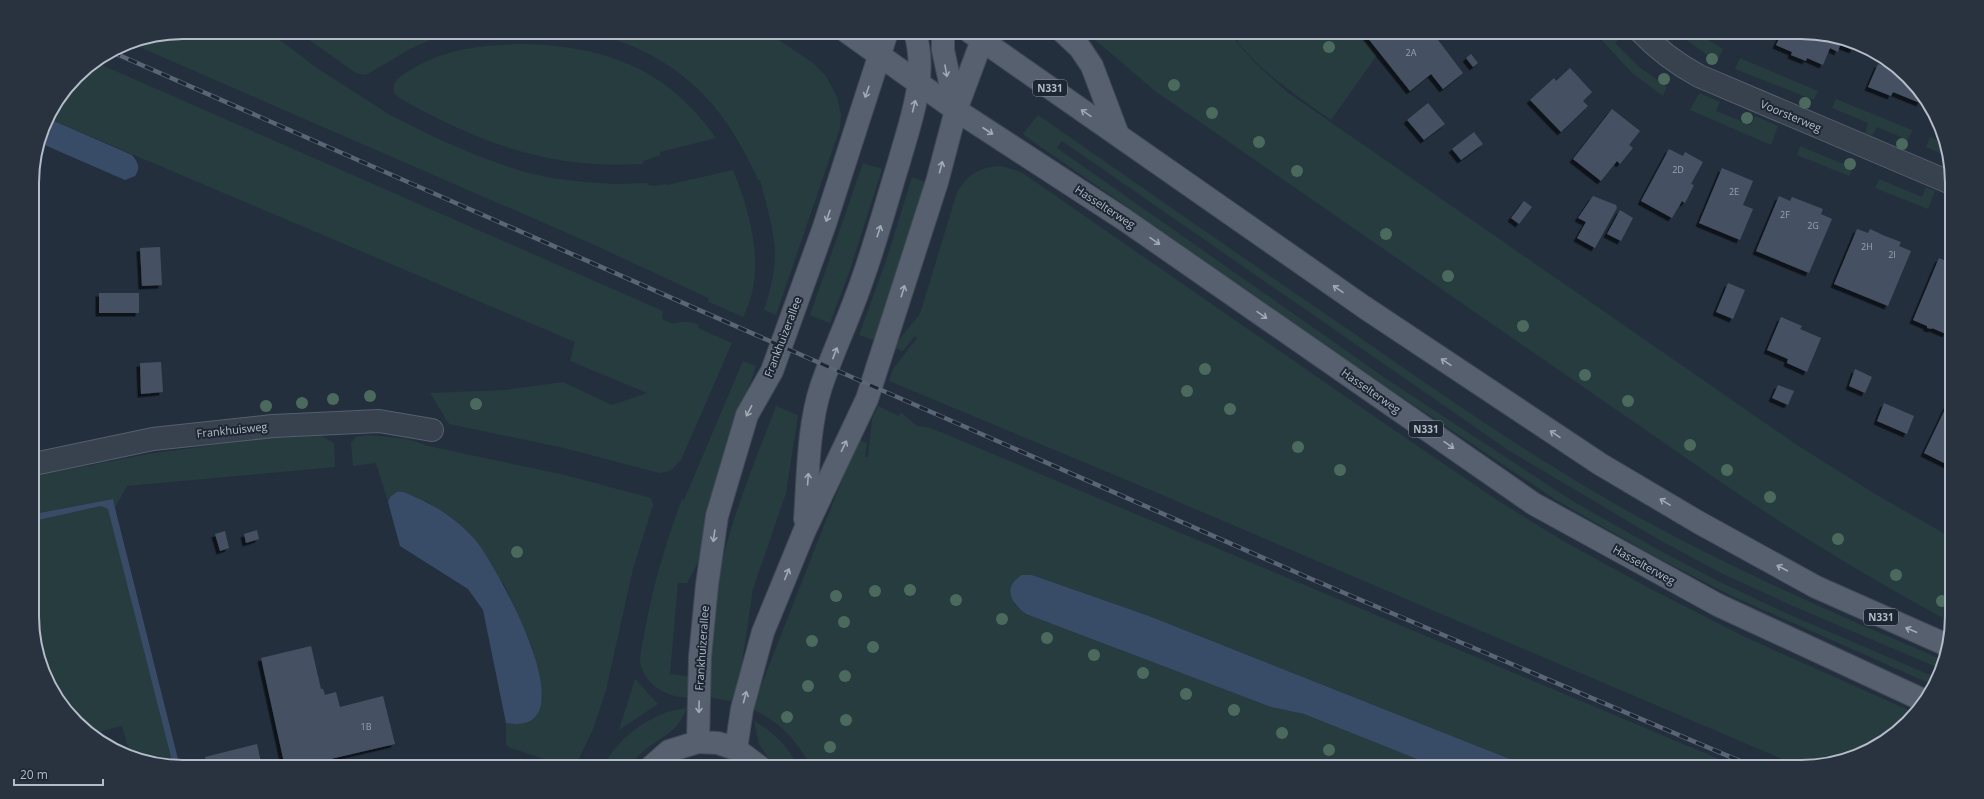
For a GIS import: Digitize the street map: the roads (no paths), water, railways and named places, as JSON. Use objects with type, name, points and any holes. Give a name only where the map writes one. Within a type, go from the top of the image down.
[{"type":"main road","name":"Hasselterweg","points":[[857,39],[956,110],[1125,220],[1534,504],[1718,605],[1919,698]]},
{"type":"main road","name":"Frankhuizerallee","points":[[698,742],[700,657],[707,585],[717,516],[747,415],[772,372],[824,227],[885,39]]},
{"type":"main road","points":[[804,532],[810,442],[821,389],[857,296],[881,224],[908,133],[920,83],[920,66],[916,39]]},
{"type":"main road","points":[[736,749],[742,709],[763,632],[804,532],[867,399],[937,182],[956,110],[943,50],[943,39]]},
{"type":"main road","name":"N331","points":[[956,110],[978,39]]},
{"type":"main road","name":"N331","points":[[985,39],[1118,135],[1364,307],[1600,464],[1698,522],[1816,587],[1942,643]]},
{"type":"main road","points":[[1070,39],[1080,48],[1092,66],[1118,135]]},
{"type":"main road","points":[[659,760],[669,751],[698,742],[718,743],[736,749],[751,760]]},
{"type":"street","name":"Voorsterweg","points":[[1648,39],[1654,46],[1683,67],[1699,76],[1945,180]]},
{"type":"street","name":"Frankhuisweg","points":[[39,463],[153,439],[273,426],[379,421],[432,430]]},
{"type":"water","points":[[53,121],[132,155],[138,165],[138,170],[135,176],[125,180],[44,145]]},
{"type":"water","points":[[397,492],[402,492],[434,506],[450,517],[471,535],[488,558],[518,615],[532,648],[540,679],[541,705],[531,721],[506,723],[483,610],[468,589],[400,546],[388,502],[390,497]]},
{"type":"water","points":[[113,499],[178,760],[172,760],[108,509],[101,506],[39,520],[39,513]]},
{"type":"water","points":[[1022,575],[1032,575],[1149,616],[1512,760],[1419,760],[1304,714],[1271,707],[1026,614],[1016,605],[1011,595],[1012,585]]},
{"type":"railway","points":[[118,55],[1309,578],[1738,760]]}]
